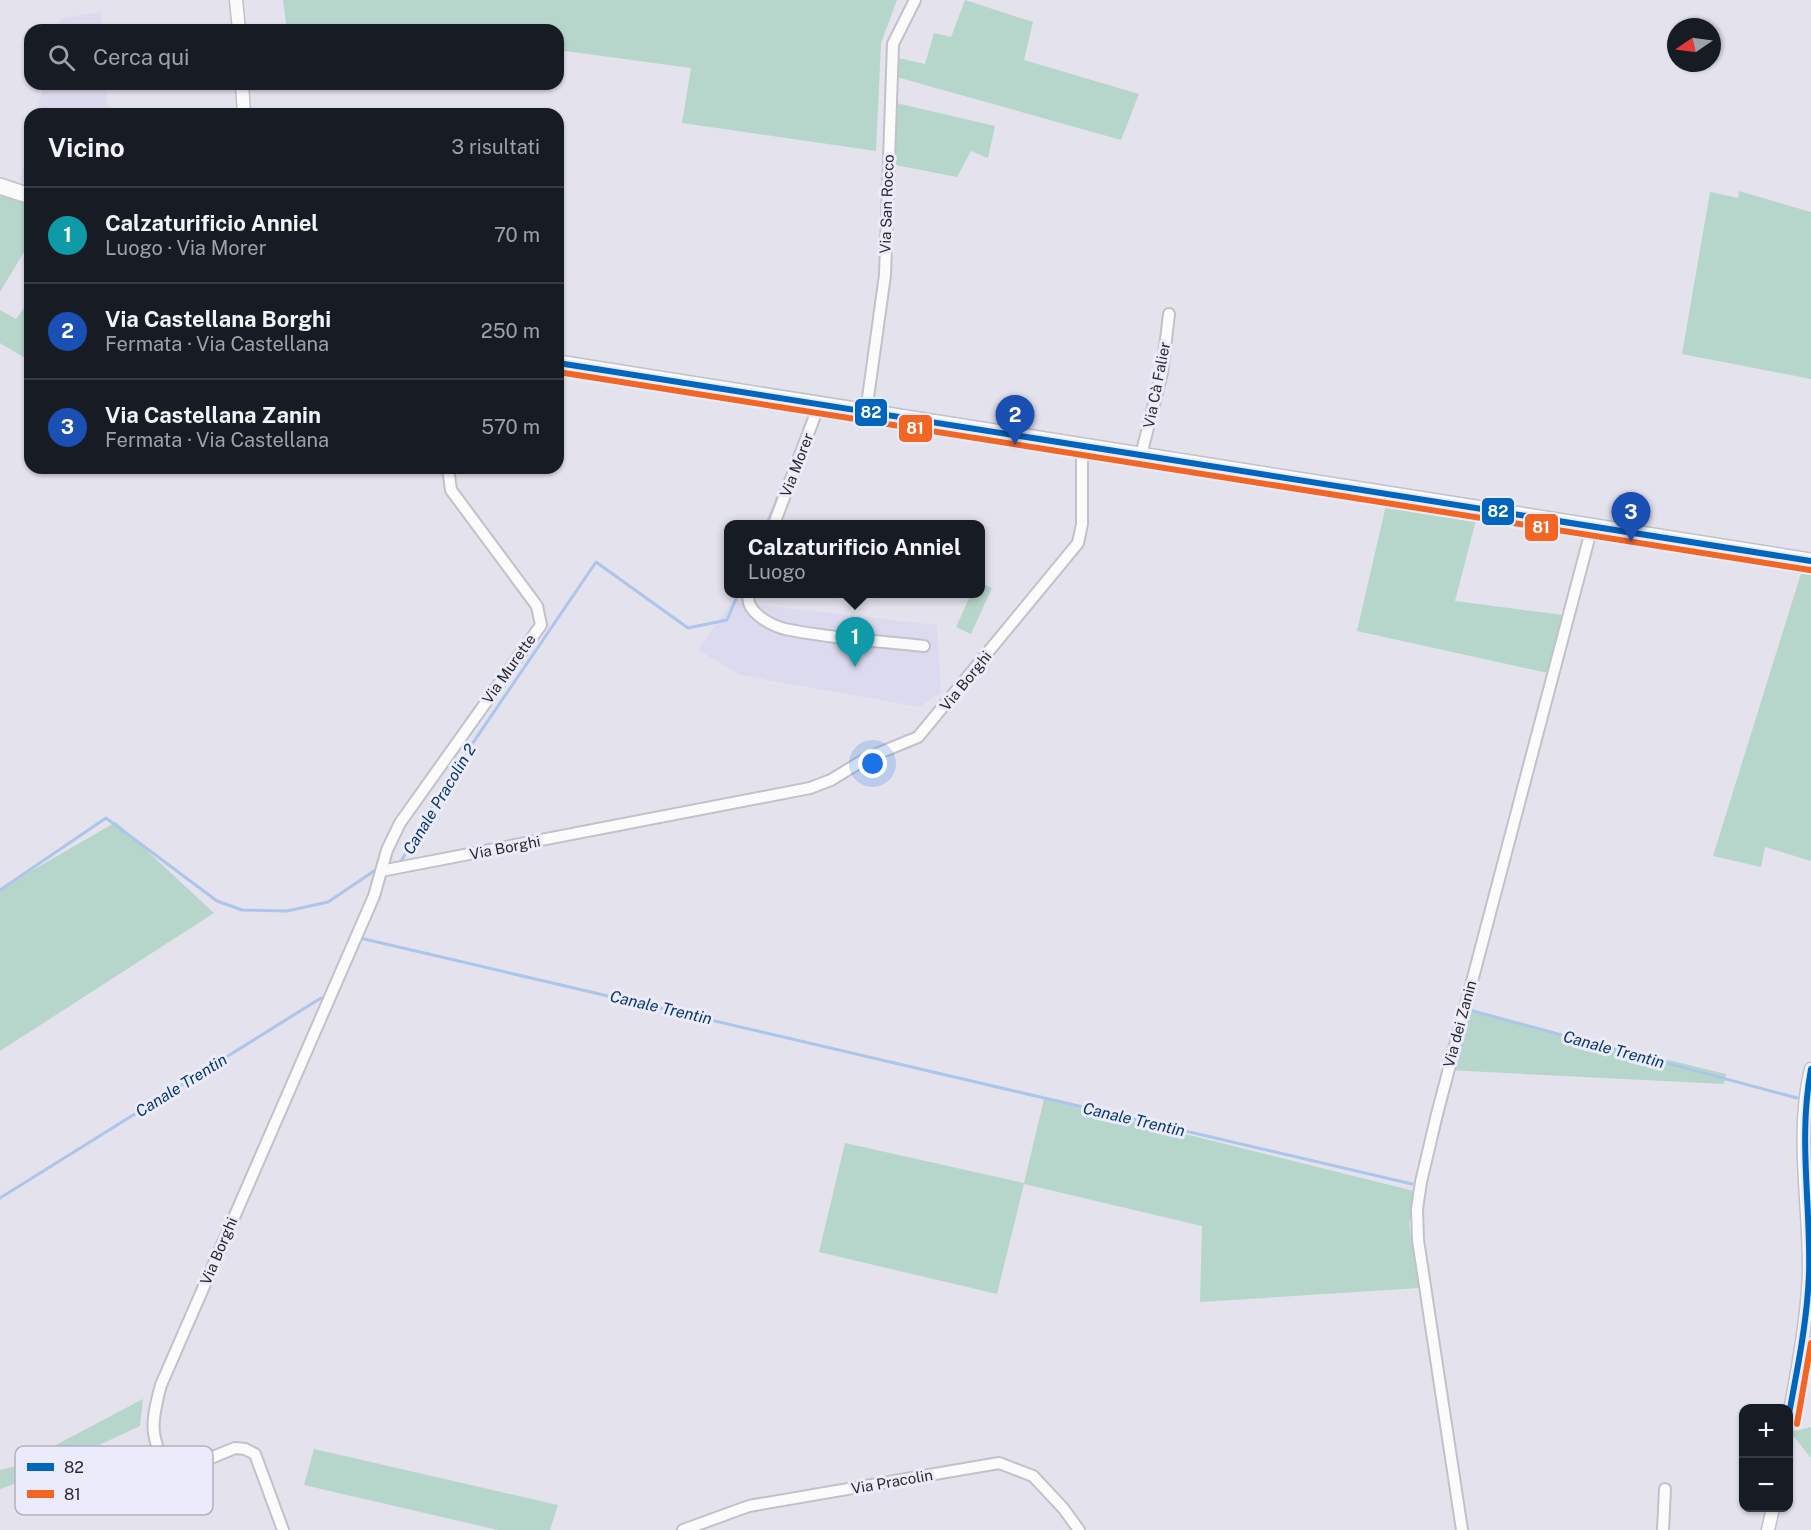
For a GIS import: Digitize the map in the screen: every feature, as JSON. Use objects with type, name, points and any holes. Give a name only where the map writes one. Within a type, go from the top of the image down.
[{"type":"main road","points":[[0,186],[24,194]]},
{"type":"main road","points":[[564,364],[1811,561]]},
{"type":"street","points":[[236,0],[238,24]]},
{"type":"street","name":"Via San Rocco","points":[[866,412],[885,274],[893,44],[915,0]]},
{"type":"street","points":[[242,90],[244,108]]},
{"type":"street","name":"Via Cà Falier","points":[[1141,455],[1162,374],[1169,314]]},
{"type":"street","name":"Via Morer","points":[[776,520],[819,405]]},
{"type":"street","name":"Via Borghi","points":[[156,1446],[152,1419],[161,1385],[374,896],[381,871],[810,788],[831,780],[867,758],[918,737],[1078,543],[1082,524],[1082,446]]},
{"type":"street","name":"Via Murette","points":[[381,871],[387,850],[400,823],[541,625],[537,606],[451,490],[449,474]]},
{"type":"street","name":"Via dei Zanin","points":[[1462,1530],[1426,1307],[1418,1240],[1418,1209],[1437,1113],[1592,527]]},
{"type":"street","points":[[747,598],[752,611],[783,628],[924,646]]},
{"type":"street","points":[[1791,1404],[1809,1274],[1805,1103],[1811,1069]]},
{"type":"street","name":"Via Borghi","points":[[213,1457],[235,1448],[246,1449],[255,1454],[284,1530]]},
{"type":"street","name":"Via Pracolin","points":[[683,1530],[749,1506],[999,1462],[1033,1476],[1063,1508],[1079,1530]]},
{"type":"street","points":[[1663,1530],[1665,1489]]},
{"type":"street","points":[[1768,1530],[1772,1512]]},
{"type":"shaded area","points":[[101,11],[102,24],[59,24],[60,19]]},
{"type":"shaded area","points":[[42,90],[106,90],[108,108],[38,108]]},
{"type":"shaded area","points":[[24,164],[24,181],[20,180]]},
{"type":"shaded area","points":[[732,602],[937,625],[941,692],[920,707],[740,675],[698,650]]},
{"type":"green space","points":[[283,0],[897,0],[881,43],[876,151],[682,123],[691,68],[564,51],[564,24],[286,24]]},
{"type":"green space","points":[[965,0],[1033,22],[1024,60],[1139,94],[1121,140],[893,76],[894,57],[925,64],[934,33],[951,37]]},
{"type":"green space","points":[[892,102],[995,126],[988,158],[971,151],[957,177],[890,164]]},
{"type":"green space","points":[[1739,191],[1811,212],[1811,379],[1682,354],[1710,192],[1738,198]]},
{"type":"green space","points":[[0,194],[24,202],[24,252],[0,292]]},
{"type":"green space","points":[[24,308],[24,357],[0,343],[0,310],[16,319]]},
{"type":"green space","points":[[1387,501],[1477,516],[1455,601],[1563,615],[1548,673],[1357,631]]},
{"type":"green space","points":[[1803,567],[1811,568],[1811,861],[1765,847],[1761,867],[1713,856]]},
{"type":"green space","points":[[985,585],[992,588],[971,634],[956,627],[969,598],[985,598]]},
{"type":"green space","points":[[116,822],[214,913],[0,1051],[0,889]]},
{"type":"green space","points":[[1464,1010],[1726,1074],[1724,1084],[1447,1070]]},
{"type":"green space","points":[[1044,1099],[1418,1192],[1409,1223],[1419,1288],[1200,1302],[1202,1226],[1024,1184],[997,1294],[819,1252],[845,1143],[1024,1183]]},
{"type":"green space","points":[[143,1399],[140,1426],[97,1446],[54,1446]]},
{"type":"green space","points":[[1811,1427],[1811,1458],[1793,1436],[1793,1431]]},
{"type":"green space","points":[[314,1449],[558,1505],[550,1530],[498,1530],[304,1485]]},
{"type":"green space","points":[[15,1466],[15,1484],[0,1489],[0,1470]]},
{"type":"waterway","name":"Canale Pracolin 2","points":[[769,520],[784,482]]},
{"type":"waterway","name":"Canale Pracolin 2","points":[[400,863],[449,778],[596,562],[688,628],[727,620],[736,598]]},
{"type":"waterway","name":"Canale Pracolin 2","points":[[0,890],[106,818],[217,901],[242,910],[287,911],[328,902],[377,869]]},
{"type":"waterway","name":"Canale Trentin","points":[[360,938],[1412,1184]]},
{"type":"waterway","name":"Canale Trentin","points":[[0,1198],[321,998],[325,1000]]},
{"type":"waterway","name":"Canale Trentin","points":[[1469,1012],[1469,1010],[1797,1098]]},
{"type":"waterway","name":"Canale Trentin","points":[[1437,1137],[1453,1073]]},
{"type":"transit line","name":"82","points":[[564,364],[1811,561]]},
{"type":"transit line","name":"81","points":[[564,373],[1810,570]]},
{"type":"transit line","name":"82","points":[[1791,1404],[1808,1292],[1805,1120],[1811,1069]]},
{"type":"transit line","name":"81","points":[[1797,1424],[1811,1343]]},
{"type":"place","name":"Via Castellana Borghi","points":[[1015,445]]},
{"type":"place","name":"Via Castellana Zanin","points":[[1631,542]]},
{"type":"place","name":"Calzaturificio Anniel","points":[[855,667]]}]
